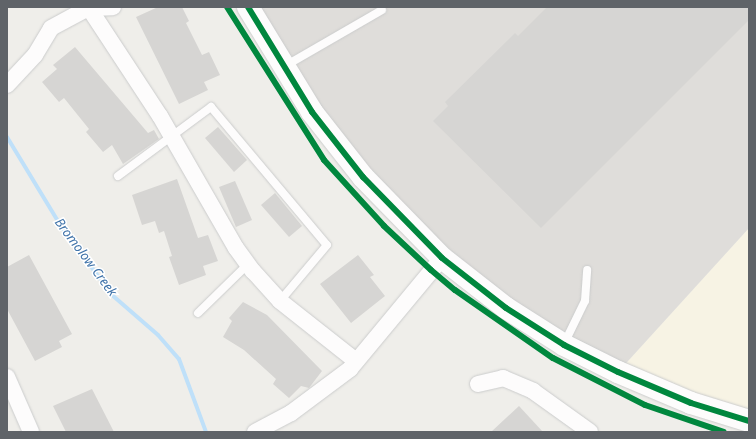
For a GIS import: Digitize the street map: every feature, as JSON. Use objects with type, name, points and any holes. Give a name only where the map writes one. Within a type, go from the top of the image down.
[{"type":"street","points":[[7,85],[35,55],[51,28],[90,8],[113,7]]},
{"type":"street","points":[[248,7],[312,112],[363,177],[442,258],[506,308],[564,345],[618,372],[691,403],[749,421]]},
{"type":"street","points":[[90,8],[172,137],[248,264],[280,301],[356,361]]},
{"type":"street","points":[[255,432],[291,413],[350,369],[442,258]]},
{"type":"street","points":[[7,377],[31,432]]},
{"type":"street","points":[[478,384],[503,378],[533,391],[590,432]]},
{"type":"lane","points":[[284,67],[382,10]]},
{"type":"lane","points":[[118,176],[211,107],[327,245],[280,301]]},
{"type":"lane","points":[[198,313],[248,264]]},
{"type":"lane","points":[[564,345],[585,301],[587,270]]},
{"type":"shaded area","points":[[247,7],[749,7],[749,228],[618,372],[478,301],[298,92]]},
{"type":"shaded area","points":[[749,228],[749,421],[618,372]]},
{"type":"building","points":[[158,7],[182,7],[189,21],[186,23],[202,55],[209,52],[220,75],[204,82],[208,90],[179,104],[136,17]]},
{"type":"building","points":[[547,7],[749,7],[749,20],[541,228],[433,121],[448,106],[445,102],[515,33],[518,36]]},
{"type":"building","points":[[75,47],[148,133],[154,130],[159,139],[123,164],[112,145],[103,152],[86,132],[89,129],[64,98],[59,102],[42,82],[57,69],[53,65]]},
{"type":"building","points":[[218,127],[247,160],[234,172],[205,138]]},
{"type":"building","points":[[177,179],[198,238],[208,235],[218,261],[203,266],[206,275],[179,285],[169,257],[172,256],[164,231],[159,233],[155,221],[142,225],[132,195]]},
{"type":"building","points":[[235,181],[252,220],[236,227],[219,187]]},
{"type":"building","points":[[275,193],[302,226],[289,237],[261,205]]},
{"type":"building","points":[[29,255],[72,334],[59,341],[62,347],[35,361],[7,309],[7,267]]},
{"type":"building","points":[[358,255],[374,275],[370,277],[385,296],[351,323],[320,284]]},
{"type":"building","points":[[243,302],[267,315],[322,371],[309,388],[301,386],[289,398],[273,384],[276,379],[244,350],[223,337],[232,321],[229,318]]},
{"type":"building","points":[[92,389],[114,432],[66,432],[53,406]]},
{"type":"building","points":[[519,406],[543,432],[491,432]]},
{"type":"waterway","name":"Bromolow Creek","points":[[7,137],[61,226],[112,295],[158,335],[179,359],[206,432]]},
{"type":"cycle path","points":[[227,7],[324,160],[384,226],[431,270],[455,290],[553,358],[645,405],[724,432]]},
{"type":"cycle path","points":[[248,7],[312,112],[363,177],[442,258],[506,308],[564,345],[618,372],[691,403],[749,421]]}]
